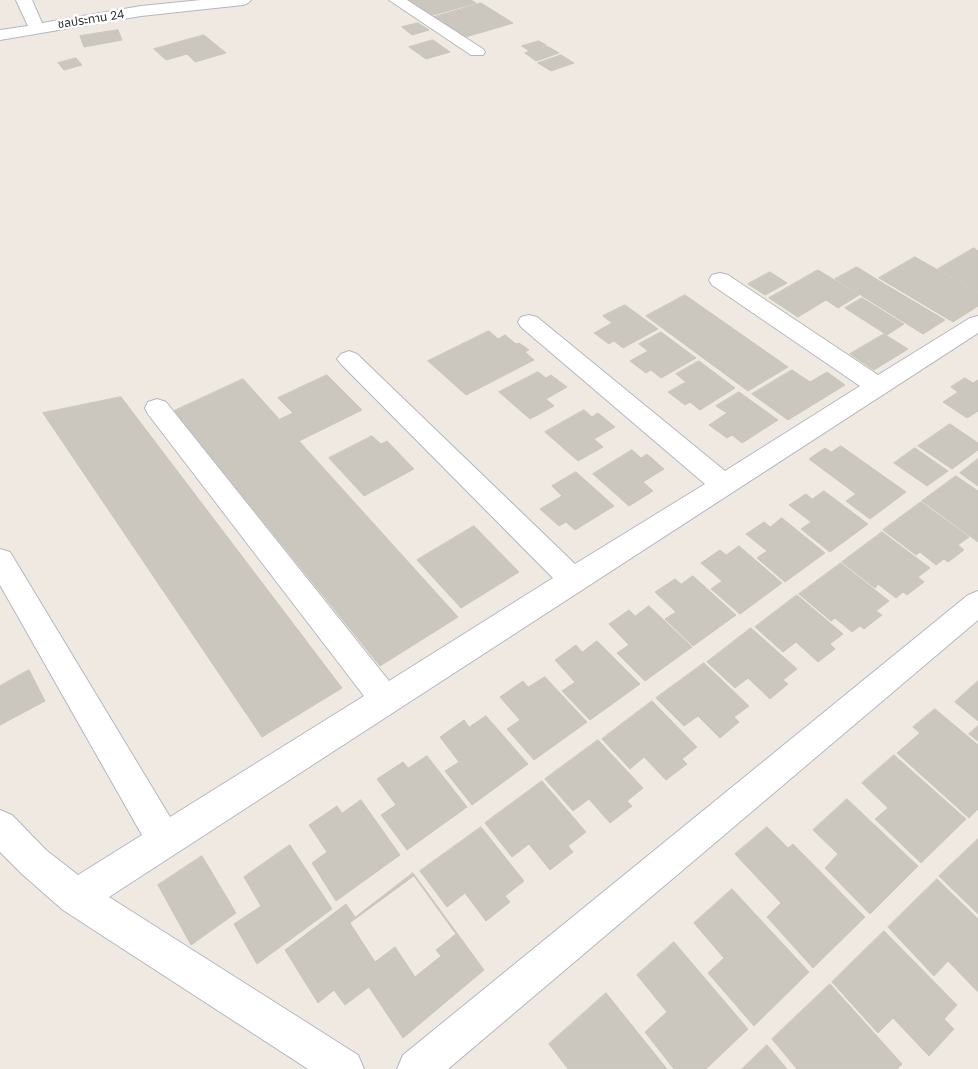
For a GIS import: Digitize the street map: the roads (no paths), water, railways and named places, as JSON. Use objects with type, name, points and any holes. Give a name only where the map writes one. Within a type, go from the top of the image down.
[{"type":"street","points":[[24,0],[37,28]]},
{"type":"street","name":"ชลประทาน 24","points":[[0,35],[141,11],[243,0]]},
{"type":"street","points":[[397,0],[478,52]]},
{"type":"street","points":[[720,280],[878,387]]},
{"type":"street","points":[[529,322],[724,485]]},
{"type":"street","points":[[76,897],[978,323]]},
{"type":"street","points":[[349,359],[574,581]]},
{"type":"street","points":[[157,408],[386,700]]},
{"type":"street","points":[[0,560],[165,841]]},
{"type":"street","points":[[418,1069],[978,603]]},
{"type":"street","points":[[0,827],[34,862],[76,897],[344,1069]]}]
